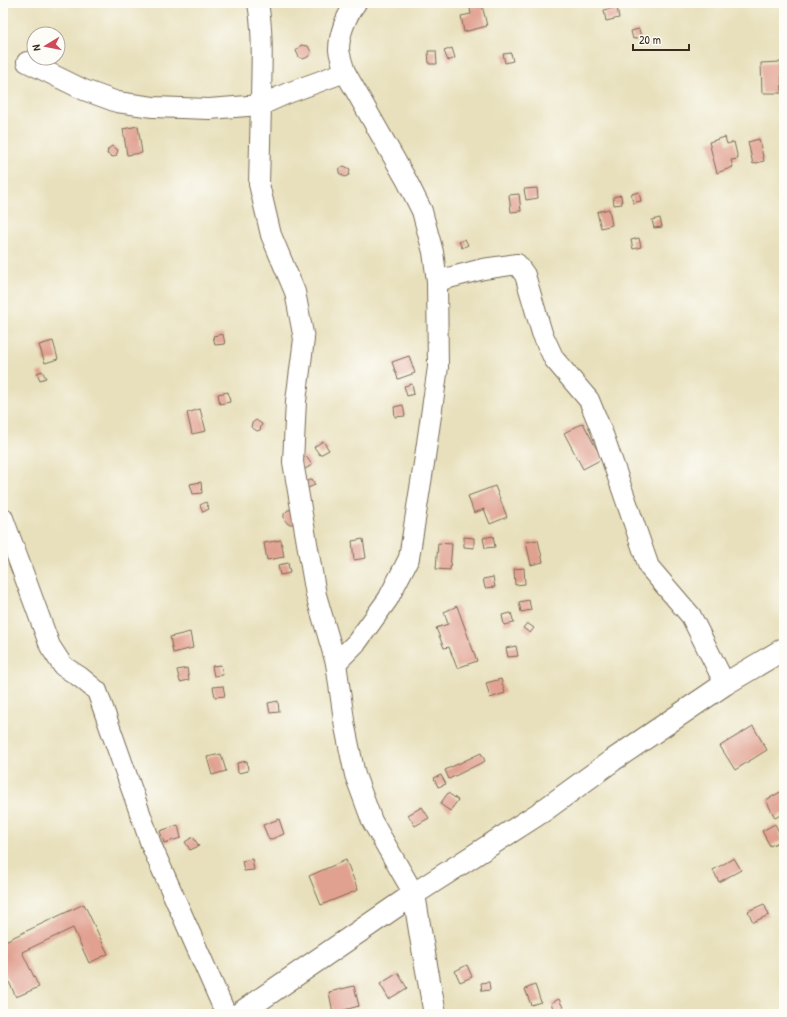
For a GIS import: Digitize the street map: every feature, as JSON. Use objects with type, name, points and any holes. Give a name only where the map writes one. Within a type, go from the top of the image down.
[{"type":"street","points":[[258,3],[261,16],[263,50],[259,184],[271,235],[295,292],[304,339],[296,401],[293,462],[316,595],[336,663],[345,727],[355,775],[372,821],[414,894],[435,1014]]},
{"type":"street","points":[[336,663],[357,642],[388,599],[409,558],[438,367],[436,281],[433,252],[422,211],[407,181],[345,72],[339,51],[342,31],[350,11],[356,3]]},
{"type":"street","points":[[35,66],[84,90],[117,102],[153,107],[209,109],[261,105],[288,93],[345,72]]},
{"type":"street","points":[[436,281],[483,269],[517,264],[525,275],[542,333],[554,359],[589,400],[604,437],[650,567],[691,616],[725,684]]},
{"type":"street","points":[[3,518],[50,646],[64,666],[97,691],[152,847],[226,1014]]},
{"type":"street","points":[[239,1014],[414,894],[542,811],[613,760],[725,684],[784,649]]},
{"type":"building","points":[[482,5],[487,26],[464,32],[461,16],[471,14],[470,8]]},
{"type":"building","points":[[617,7],[619,18],[606,21],[604,10]]},
{"type":"building","points":[[639,29],[641,37],[633,39],[631,31]]},
{"type":"building","points":[[301,45],[308,46],[311,52],[308,57],[303,59],[299,57],[296,51]]},
{"type":"building","points":[[452,48],[455,58],[448,61],[444,51]]},
{"type":"building","points":[[428,51],[436,51],[437,64],[429,64]]},
{"type":"building","points":[[511,53],[513,61],[505,63],[503,54]]},
{"type":"building","points":[[781,62],[782,93],[762,93],[761,63]]},
{"type":"building","points":[[138,126],[142,153],[127,155],[123,129]]},
{"type":"building","points":[[725,137],[727,144],[734,142],[738,159],[731,160],[733,167],[717,173],[709,142]]},
{"type":"building","points":[[759,139],[764,161],[753,164],[748,142]]},
{"type":"building","points":[[112,146],[118,150],[116,156],[113,157],[107,154],[108,149]]},
{"type":"building","points":[[344,166],[350,169],[349,175],[345,177],[339,173],[340,168]]},
{"type":"building","points":[[537,188],[538,198],[526,200],[524,189]]},
{"type":"building","points":[[639,192],[641,201],[633,203],[631,194]]},
{"type":"building","points":[[519,194],[521,211],[511,212],[509,195]]},
{"type":"building","points":[[621,195],[622,204],[614,205],[613,197]]},
{"type":"building","points":[[609,209],[612,225],[601,228],[597,212]]},
{"type":"building","points":[[660,218],[662,227],[654,228],[652,220]]},
{"type":"building","points":[[639,238],[641,247],[633,249],[631,240]]},
{"type":"building","points":[[465,239],[468,245],[462,248],[459,242]]},
{"type":"building","points":[[223,334],[225,344],[215,345],[213,336]]},
{"type":"building","points":[[53,341],[58,359],[45,363],[39,345]]},
{"type":"building","points":[[409,356],[415,373],[398,379],[392,362]]},
{"type":"building","points":[[42,371],[46,378],[40,380],[37,373]]},
{"type":"building","points":[[412,384],[414,394],[407,396],[404,386]]},
{"type":"building","points":[[228,392],[230,402],[220,404],[218,394]]},
{"type":"building","points":[[403,405],[405,416],[395,417],[394,407]]},
{"type":"building","points":[[200,409],[206,431],[192,434],[187,413]]},
{"type":"building","points":[[256,420],[262,424],[260,430],[257,431],[251,427],[252,423]]},
{"type":"building","points":[[583,423],[602,459],[583,469],[564,433]]},
{"type":"building","points":[[323,441],[329,450],[320,455],[314,447]]},
{"type":"building","points":[[306,456],[312,465],[305,469],[299,460]]},
{"type":"building","points":[[312,479],[315,485],[308,488],[306,482]]},
{"type":"building","points":[[201,482],[202,493],[193,494],[190,484]]},
{"type":"building","points":[[495,486],[507,517],[490,524],[484,509],[474,513],[468,496]]},
{"type":"building","points":[[206,502],[209,509],[203,512],[200,505]]},
{"type":"building","points":[[294,509],[295,524],[288,524],[284,519],[284,514],[288,510]]},
{"type":"building","points":[[493,536],[495,547],[485,548],[483,538]]},
{"type":"building","points":[[464,537],[474,538],[474,548],[464,547]]},
{"type":"building","points":[[363,539],[366,558],[354,560],[352,541]]},
{"type":"building","points":[[281,540],[284,557],[267,560],[264,543]]},
{"type":"building","points":[[538,540],[543,562],[531,565],[526,542]]},
{"type":"building","points":[[438,543],[452,544],[450,570],[436,569]]},
{"type":"building","points":[[288,563],[290,573],[280,575],[278,565]]},
{"type":"building","points":[[524,568],[525,584],[515,585],[514,569]]},
{"type":"building","points":[[493,577],[495,587],[485,588],[483,579]]},
{"type":"building","points":[[529,600],[531,610],[521,612],[519,602]]},
{"type":"building","points":[[457,606],[477,661],[457,668],[449,647],[444,648],[436,628],[448,624],[444,612]]},
{"type":"building","points":[[511,613],[514,623],[504,625],[502,615]]},
{"type":"building","points":[[527,623],[534,628],[530,633],[523,628]]},
{"type":"building","points":[[190,632],[193,648],[173,653],[170,637]]},
{"type":"building","points":[[516,646],[518,656],[508,657],[506,648]]},
{"type":"building","points":[[221,665],[223,675],[214,676],[212,666]]},
{"type":"building","points":[[187,668],[189,680],[180,682],[177,670]]},
{"type":"building","points":[[501,679],[505,693],[490,698],[486,683]]},
{"type":"building","points":[[223,686],[225,696],[215,697],[213,687]]},
{"type":"building","points":[[278,701],[279,712],[270,713],[268,703]]},
{"type":"building","points":[[753,726],[767,750],[735,770],[720,746]]},
{"type":"building","points":[[481,753],[485,761],[449,779],[445,770]]},
{"type":"building","points":[[221,754],[226,771],[212,775],[207,757]]},
{"type":"building","points":[[247,761],[248,771],[238,773],[237,763]]},
{"type":"building","points":[[441,775],[446,784],[438,787],[434,778]]},
{"type":"building","points":[[784,790],[784,813],[775,818],[766,800]]},
{"type":"building","points":[[448,793],[458,800],[450,811],[440,804]]},
{"type":"building","points":[[422,807],[429,818],[415,826],[408,815]]},
{"type":"building","points":[[279,819],[284,834],[269,840],[263,825]]},
{"type":"building","points":[[775,824],[783,840],[770,846],[762,831]]},
{"type":"building","points":[[178,825],[181,838],[164,843],[160,831]]},
{"type":"building","points":[[193,837],[199,846],[190,850],[185,842]]},
{"type":"building","points":[[734,858],[741,870],[719,882],[713,870]]},
{"type":"building","points":[[252,859],[254,870],[244,871],[242,861]]},
{"type":"building","points":[[346,860],[358,890],[321,905],[309,876]]},
{"type":"building","points":[[84,904],[108,954],[89,963],[73,928],[22,952],[39,987],[16,997],[3,969],[3,942]]},
{"type":"building","points":[[764,904],[769,915],[753,922],[748,911]]},
{"type":"building","points":[[467,965],[472,977],[460,982],[455,971]]},
{"type":"building","points":[[398,973],[407,988],[389,999],[380,984]]},
{"type":"building","points":[[489,982],[490,990],[482,991],[481,983]]},
{"type":"building","points":[[535,985],[541,1002],[531,1005],[525,989]]},
{"type":"building","points":[[354,986],[359,1006],[333,1013],[329,992]]},
{"type":"building","points":[[559,999],[566,1014],[555,1014],[551,1003]]}]
